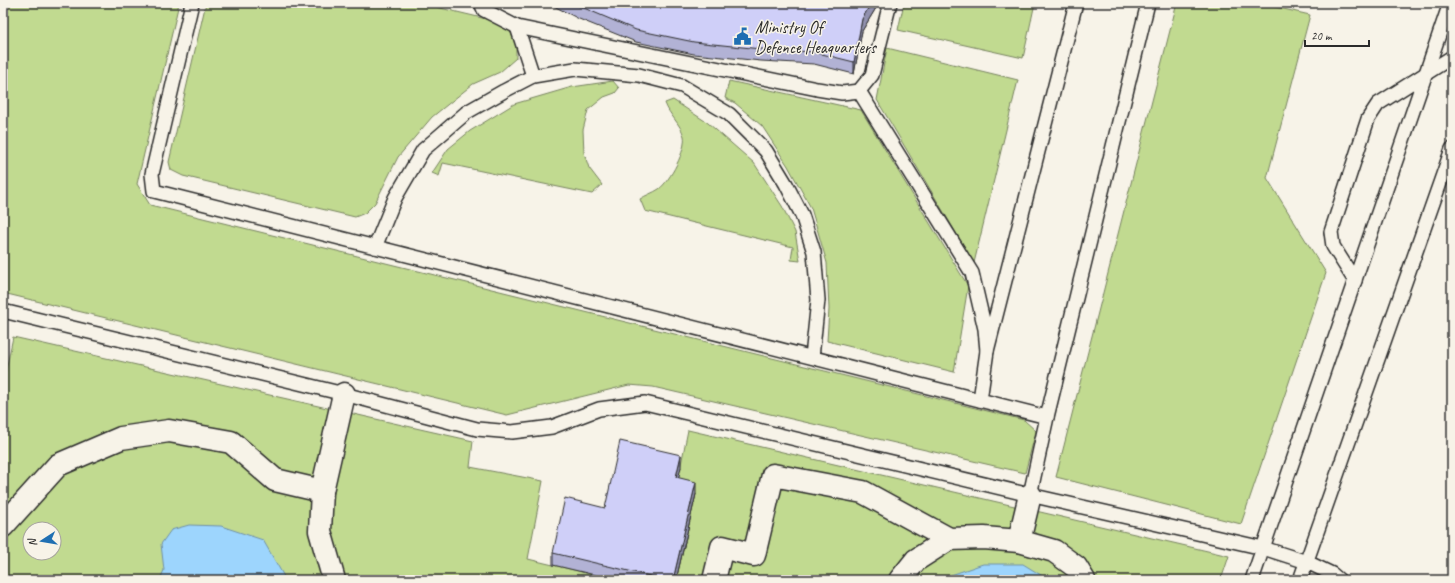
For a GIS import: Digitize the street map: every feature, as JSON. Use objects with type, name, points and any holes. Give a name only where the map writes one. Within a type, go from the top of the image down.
[{"type":"street","points":[[334,580],[320,531],[322,491],[344,394]]},
{"type":"street","points":[[3,526],[58,465],[121,438],[169,431],[231,442],[276,480],[322,491]]},
{"type":"street","points":[[714,580],[722,547],[754,555],[773,475],[863,492],[949,539],[984,538],[1019,541],[1054,551],[1076,567],[1084,580]]},
{"type":"street","points":[[1019,541],[1030,495]]},
{"type":"street","points":[[900,580],[916,560],[949,539]]},
{"type":"lane","points":[[192,3],[152,174],[154,191],[1047,417]]},
{"type":"lane","points":[[482,3],[484,10],[517,27],[817,89],[842,92],[859,91],[872,75],[890,3]]},
{"type":"lane","points":[[980,400],[987,351],[1076,3]]},
{"type":"lane","points":[[1030,495],[1047,417],[1148,3]]},
{"type":"lane","points":[[1252,580],[1450,3]]},
{"type":"lane","points":[[517,27],[533,76]]},
{"type":"lane","points":[[1355,281],[1333,246],[1331,232],[1368,119],[1378,104],[1452,58]]},
{"type":"lane","points":[[376,247],[395,198],[423,150],[467,112],[533,76],[575,70],[639,75],[682,86],[729,114],[766,151],[786,184],[802,215],[814,252],[818,300],[812,358]]},
{"type":"lane","points":[[859,91],[972,272],[985,329],[987,351]]},
{"type":"lane","points":[[1300,580],[1452,148]]},
{"type":"lane","points":[[3,311],[344,394],[477,429],[512,432],[552,427],[599,409],[645,403],[1030,495],[1263,548],[1307,562],[1332,574],[1339,580]]},
{"type":"green space","points":[[3,3],[179,3],[137,184],[150,205],[1024,420],[1036,431],[1025,473],[653,387],[629,385],[507,415],[3,293]]},
{"type":"green space","points":[[206,3],[436,3],[436,7],[499,22],[511,33],[516,45],[516,58],[500,72],[473,84],[432,117],[398,157],[375,203],[365,213],[355,217],[183,176],[171,170],[169,162]]},
{"type":"green space","points":[[904,3],[1035,3],[1023,58],[898,30]]},
{"type":"green space","points":[[1177,3],[1257,3],[1310,15],[1267,178],[1326,273],[1241,524],[1056,477]]},
{"type":"green space","points":[[887,48],[1018,80],[974,263],[877,100]]},
{"type":"green space","points":[[613,81],[619,88],[615,93],[604,97],[588,110],[583,130],[584,153],[589,168],[602,185],[592,194],[443,163],[439,176],[432,173],[448,149],[470,131],[514,104],[572,87]]},
{"type":"green space","points":[[729,81],[861,110],[968,286],[954,372],[827,341],[829,309],[827,263],[811,208],[788,166],[762,126],[735,103],[725,98]]},
{"type":"green space","points":[[673,100],[708,123],[754,163],[782,206],[795,232],[800,261],[791,260],[793,247],[645,211],[640,199],[659,189],[663,185],[673,172],[683,149],[684,136],[665,103]]},
{"type":"green space","points":[[13,337],[473,441],[470,467],[543,481],[528,559],[616,580],[3,580],[3,384]]},
{"type":"green space","points":[[688,430],[1229,556],[1221,580],[676,580],[696,494],[676,489]]},
{"type":"water","points":[[189,525],[221,526],[263,540],[286,580],[160,580],[164,570],[161,544],[171,530]]},
{"type":"water","points":[[983,564],[1023,564],[1049,580],[941,580],[945,577]]},
{"type":"building","name":"Ministry Of Defence Heaquarters","points":[[572,3],[871,3],[862,19],[854,62],[814,52],[761,49],[694,42],[636,30]]},
{"type":"building","points":[[620,441],[681,455],[676,477],[696,482],[673,580],[667,580],[553,553],[565,498],[605,508]]},
{"type":"place","name":"Ministry Of Defence Heaquarters","points":[[742,37]]}]
